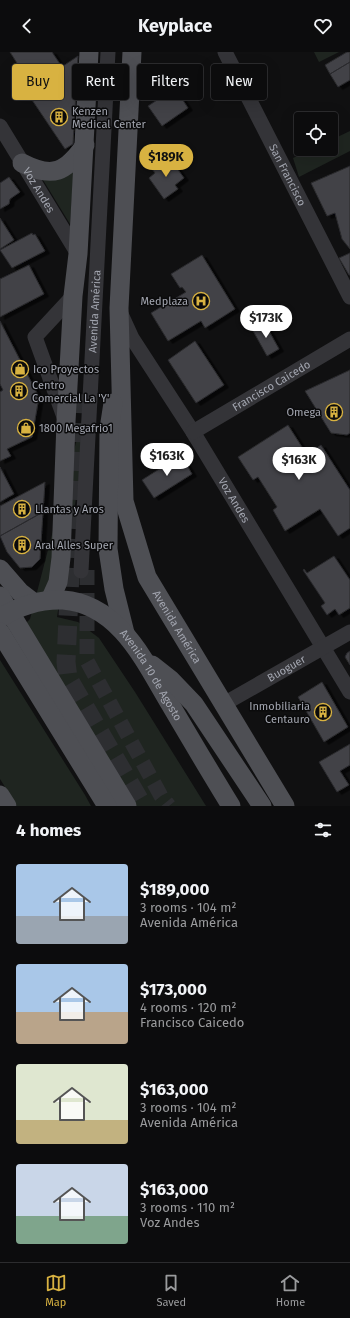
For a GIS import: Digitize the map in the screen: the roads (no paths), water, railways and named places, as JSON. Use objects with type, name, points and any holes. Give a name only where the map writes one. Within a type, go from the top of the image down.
[{"type":"main road","name":"Avenida América","points":[[35,603],[58,582],[61,558],[66,422],[73,296],[78,254],[89,52]]},
{"type":"main road","name":"Avenida América","points":[[132,52],[118,308],[124,501],[147,577],[222,705],[285,806]]},
{"type":"main road","points":[[22,163],[40,171],[59,170],[74,161],[84,145]]},
{"type":"main road","name":"Avenida América","points":[[78,254],[85,299],[78,394]]},
{"type":"main road","name":"Avenida América","points":[[120,357],[109,429],[108,549],[114,589],[125,633]]},
{"type":"main road","points":[[0,569],[20,592],[35,603]]},
{"type":"main road","points":[[0,596],[127,806]]},
{"type":"main road","name":"Avenida 10 de Agosto","points":[[35,603],[68,600],[93,607],[106,615],[125,633],[143,659],[231,806]]},
{"type":"main road","points":[[0,618],[35,603]]},
{"type":"main road","points":[[0,632],[107,806]]},
{"type":"main road","points":[[143,659],[171,680],[194,704],[262,806]]},
{"type":"main road","points":[[0,794],[7,806]]},
{"type":"street","name":"Avenida América","points":[[108,52],[84,570],[115,52]]},
{"type":"street","name":"San Francisco","points":[[225,52],[350,297]]},
{"type":"street","name":"Voz Andes","points":[[0,126],[78,254]]},
{"type":"street","points":[[66,422],[35,337],[73,296]]},
{"type":"street","name":"Voz Andes","points":[[118,308],[132,338],[193,432],[350,692]]},
{"type":"street","name":"Francisco Caicedo","points":[[193,432],[350,339]]},
{"type":"street","points":[[0,614],[118,806]]},
{"type":"street","name":"Buoguer","points":[[222,705],[350,632]]},
{"type":"tunnel","points":[[78,394],[66,662],[68,678],[143,806]]},
{"type":"tunnel","points":[[87,570],[87,661],[161,796],[169,806]]},
{"type":"place","name":"Kenzen Medical Center","points":[[59,117]]},
{"type":"place","name":"Medplaza","points":[[201,301]]},
{"type":"place","name":"Ico Proyectos","points":[[20,369]]},
{"type":"place","name":"Centro Comercial La 'Y'","points":[[19,391]]},
{"type":"place","name":"Omega","points":[[334,412]]},
{"type":"place","name":"1800 Megafrio1","points":[[26,428]]},
{"type":"place","name":"Llantas y Aros","points":[[22,509]]},
{"type":"place","name":"Aral Alles Super","points":[[22,545]]},
{"type":"place","name":"Inmobiliaria Centauro","points":[[323,712]]}]
